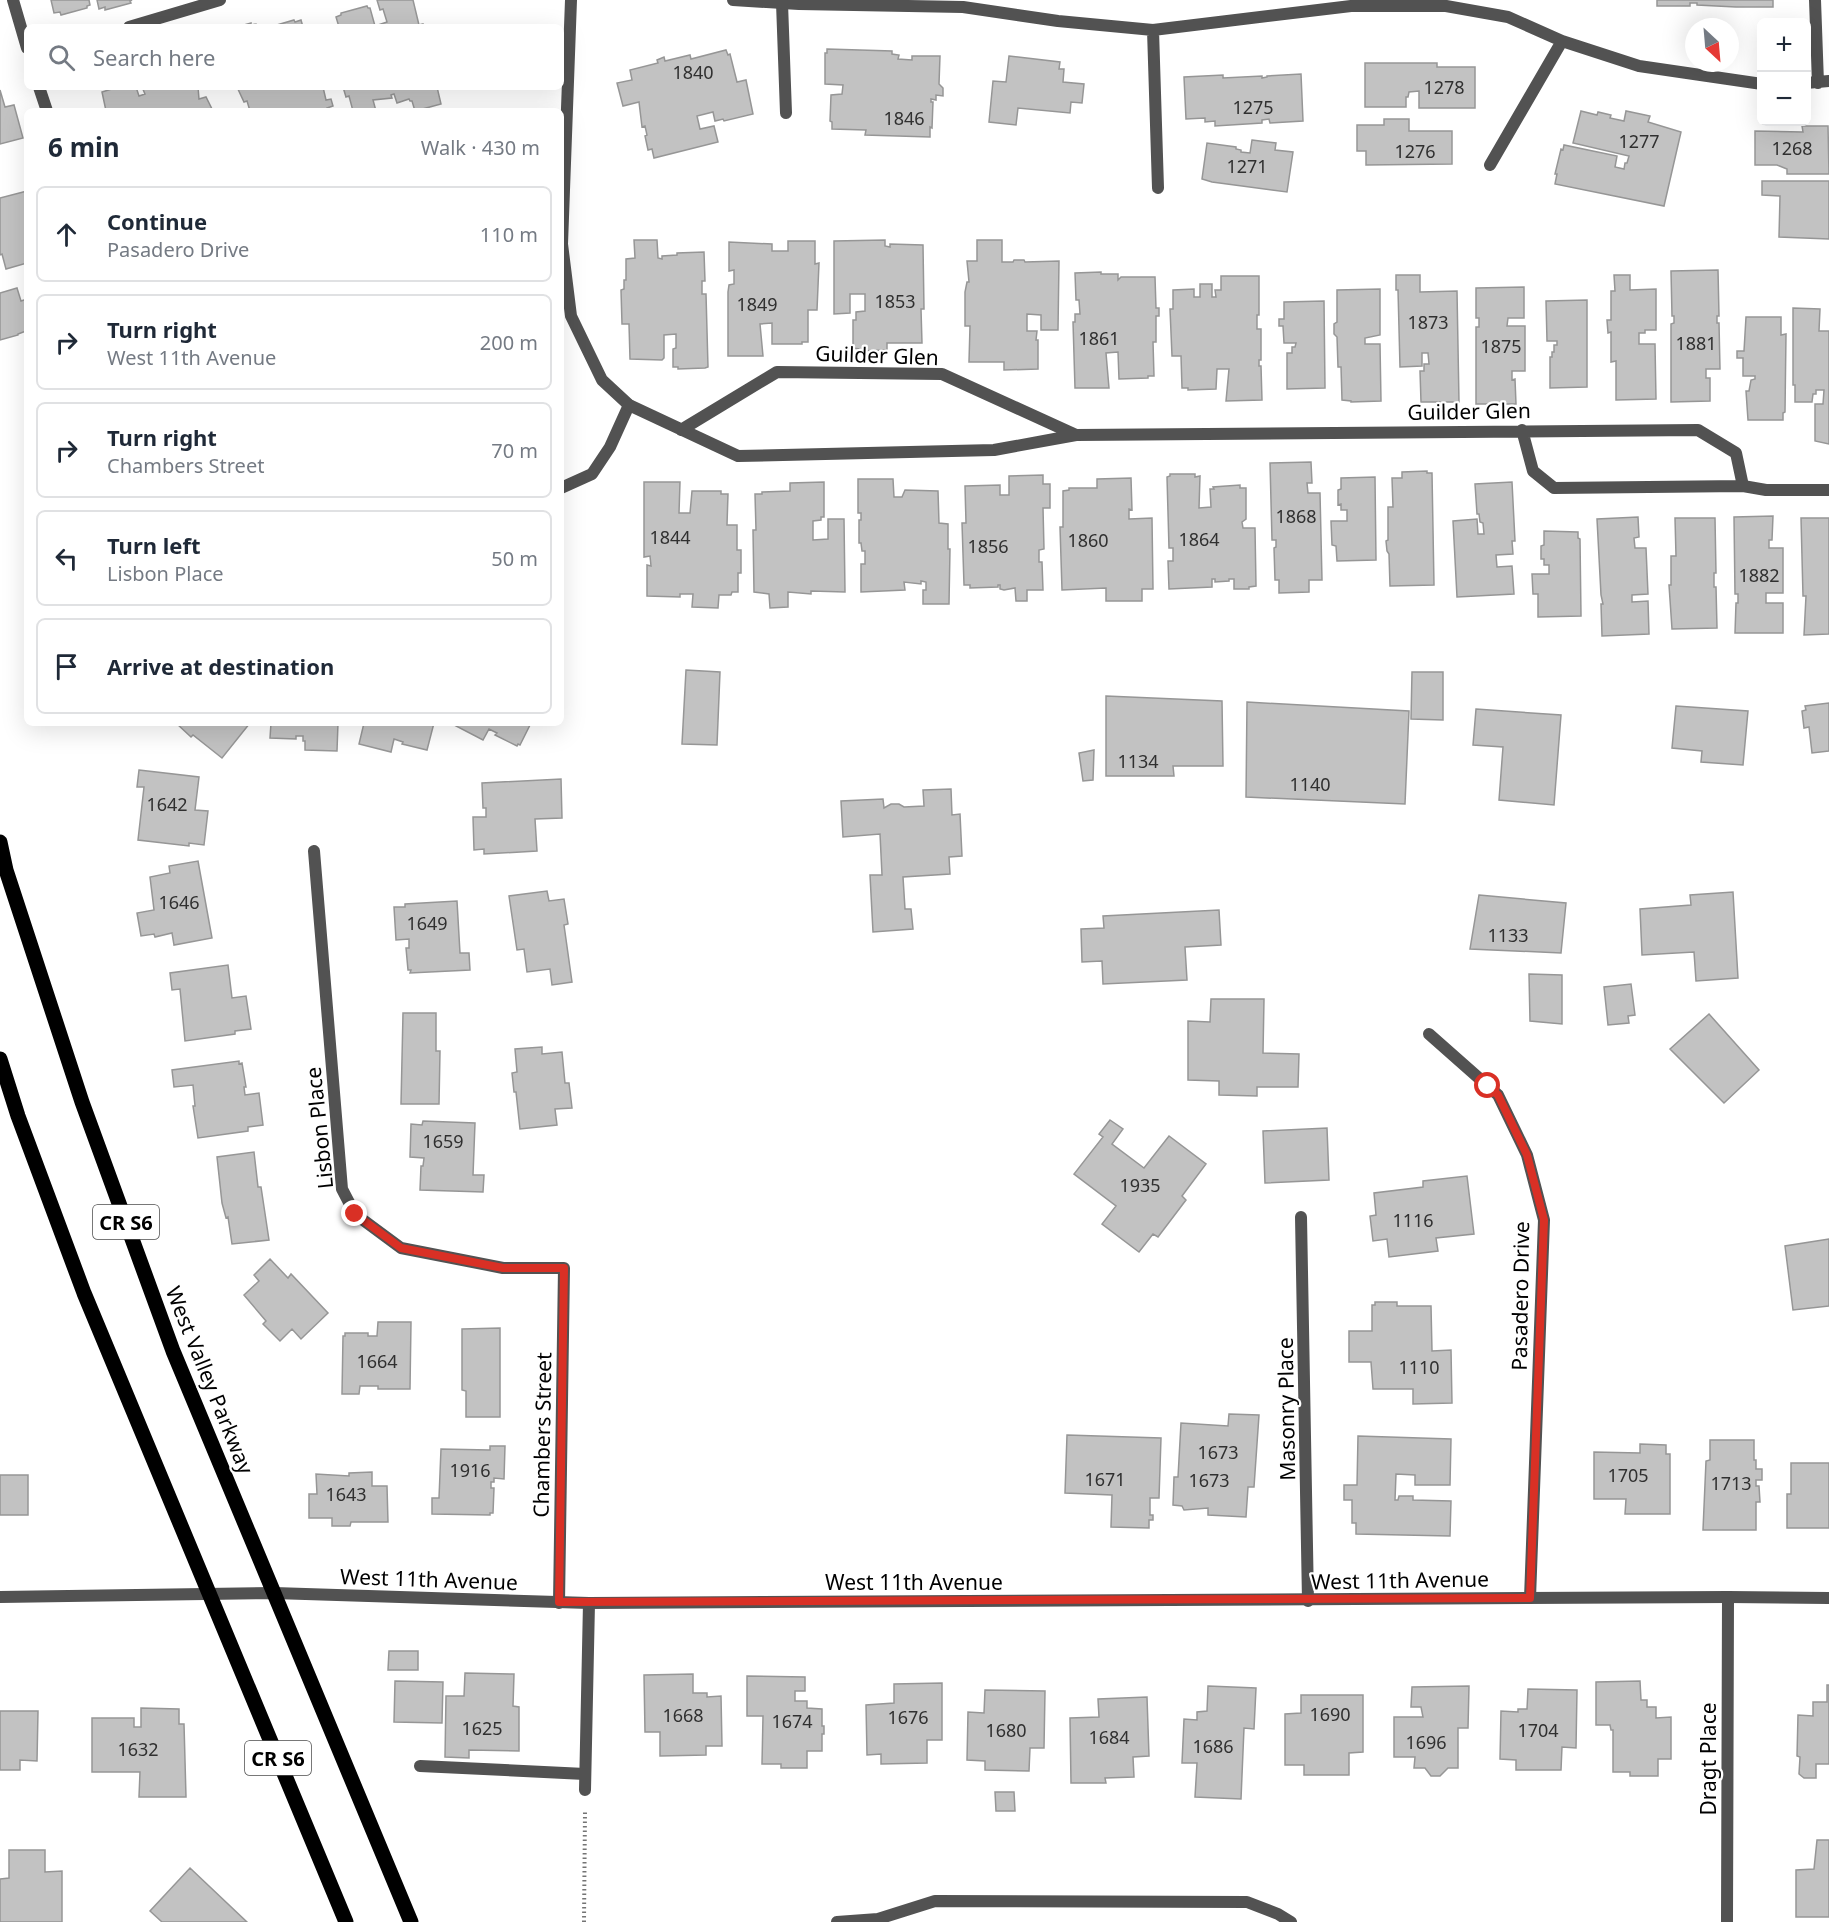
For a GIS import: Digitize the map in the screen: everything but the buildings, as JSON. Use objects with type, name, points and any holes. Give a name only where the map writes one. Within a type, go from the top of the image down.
[{"type":"main road","name":"West Valley Parkway","points":[[0,842],[6,870],[86,1113],[173,1351],[411,1922]]},
{"type":"main road","name":"CR S6","points":[[0,1059],[18,1116],[84,1293],[346,1922]]},
{"type":"street","points":[[13,0],[24,38]]},
{"type":"street","points":[[139,24],[220,0]]},
{"type":"street","name":"Guilder Glen","points":[[564,190],[571,0]]},
{"type":"street","points":[[733,0],[963,7],[1058,21],[1153,30],[1351,6],[1446,6],[1508,17],[1562,41],[1639,66],[1757,83]]},
{"type":"street","points":[[1815,0],[1818,82]]},
{"type":"street","points":[[782,3],[786,113]]},
{"type":"street","points":[[1153,30],[1158,188]]},
{"type":"street","points":[[1490,165],[1562,41]]},
{"type":"street","points":[[40,90],[46,108]]},
{"type":"street","name":"Guilder Glen","points":[[564,260],[571,316],[602,380],[629,405],[738,456],[993,450],[1076,435],[1698,430],[1736,453],[1743,486]]},
{"type":"street","name":"Guilder Glen","points":[[681,430],[777,372],[942,374],[1076,435]]},
{"type":"street","points":[[564,487],[592,474],[610,447],[629,405]]},
{"type":"street","points":[[1522,430],[1533,471],[1554,488],[1743,486],[1766,490],[1829,490]]},
{"type":"street","name":"Lisbon Place","points":[[314,851],[342,1189],[355,1214],[401,1248],[503,1268],[564,1268]]},
{"type":"street","name":"Pasadero Drive","points":[[1429,1034],[1498,1095],[1527,1155],[1544,1220],[1530,1598]]},
{"type":"street","name":"Masonry Place","points":[[1301,1218],[1308,1601]]},
{"type":"street","name":"Chambers Street","points":[[559,1602],[564,1268]]},
{"type":"street","name":"West 11th Avenue","points":[[0,1597],[274,1593],[590,1603],[1829,1598]]},
{"type":"street","name":"Dragt Place","points":[[1727,1922],[1728,1597]]},
{"type":"street","points":[[585,1790],[590,1603]]},
{"type":"street","points":[[420,1766],[585,1774]]},
{"type":"street","points":[[837,1922],[878,1919],[935,1901],[995,1901],[1246,1902],[1278,1914],[1291,1922]]},
{"type":"path","points":[[584,1922],[585,1790]]},
{"type":"route","points":[[355,1214],[401,1248],[503,1268],[564,1268],[559,1602],[1308,1601],[1530,1598],[1544,1220],[1527,1155],[1498,1095],[1488,1086]]}]
